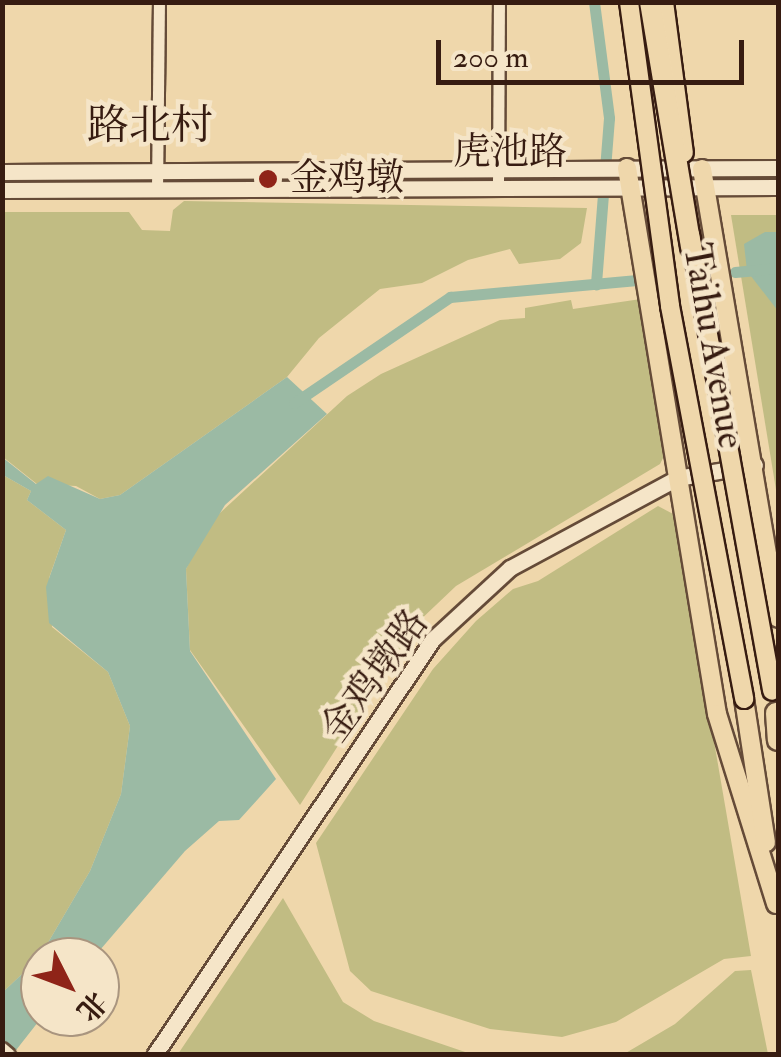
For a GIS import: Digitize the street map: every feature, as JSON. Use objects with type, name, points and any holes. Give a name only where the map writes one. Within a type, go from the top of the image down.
[{"type":"highway","points":[[650,2],[691,248]]},
{"type":"highway","points":[[777,719],[778,740]]},
{"type":"main road","name":"Taihu Avenue","points":[[629,2],[670,306],[744,699],[777,911]]},
{"type":"main road","name":"Taihu Avenue","points":[[664,2],[691,248],[777,719]]},
{"type":"main road","name":"虎池路","points":[[2,172],[591,168],[621,176],[703,177],[778,187]]},
{"type":"main road","name":"虎池路","points":[[703,177],[778,168]]},
{"type":"main road","name":"虎池路","points":[[2,190],[592,185],[621,176]]},
{"type":"main road","points":[[621,176],[716,714],[777,911]]},
{"type":"main road","points":[[703,177],[778,618]]},
{"type":"main road","name":"金鸡墩路","points":[[155,1054],[432,640],[510,568],[677,478],[755,465]]},
{"type":"street","points":[[157,190],[159,2]]},
{"type":"street","points":[[498,185],[500,2]]},
{"type":"street","points":[[2,1048],[9,1054]]},
{"type":"shaded area","points":[[184,201],[587,208],[581,243],[560,259],[519,264],[510,249],[468,260],[422,283],[380,289],[319,338],[287,377],[120,495],[100,499],[76,486],[37,484],[3,457],[3,212],[129,212],[142,230],[170,231],[173,210]]},
{"type":"shaded area","points":[[731,215],[778,215],[778,502]]},
{"type":"shaded area","points":[[765,232],[778,232],[778,311],[747,271],[744,244]]},
{"type":"shaded area","points":[[641,299],[667,450],[660,464],[456,586],[416,624],[300,805],[190,650],[186,569],[208,524],[347,396],[381,374],[500,320],[525,318],[525,308],[571,300],[573,309]]},
{"type":"shaded area","points":[[287,377],[327,414],[225,505],[186,569],[190,651],[276,779],[239,820],[219,821],[185,851],[111,937],[51,937],[90,871],[121,794],[130,726],[108,672],[49,623],[46,587],[66,530],[27,500],[31,491],[3,475],[2,457],[36,484],[48,476],[100,499],[120,495]]},
{"type":"shaded area","points":[[3,475],[31,491],[27,500],[66,530],[49,578],[52,627],[108,672],[130,726],[121,794],[90,871],[51,937],[20,937],[20,976],[3,992]]},
{"type":"shaded area","points":[[658,506],[675,515],[751,956],[724,959],[616,1022],[562,1037],[490,1029],[371,991],[350,971],[316,843],[433,669],[476,621],[513,589],[538,581]]},
{"type":"shaded area","points":[[283,898],[343,1002],[374,1021],[471,1054],[178,1054]]},
{"type":"shaded area","points":[[751,970],[768,1054],[624,1054],[675,1024],[735,971]]},
{"type":"shaded area","points":[[20,976],[20,1037],[26,1037],[13,1054],[3,1054],[3,992]]},
{"type":"waterway","points":[[594,2],[609,118],[596,284]]},
{"type":"waterway","points":[[735,272],[778,268]]},
{"type":"waterway","points":[[294,403],[450,297],[637,280]]},
{"type":"place","name":"金鸡墩","points":[[268,179]]},
{"type":"district","name":"路北村","points":[[150,126]]}]
